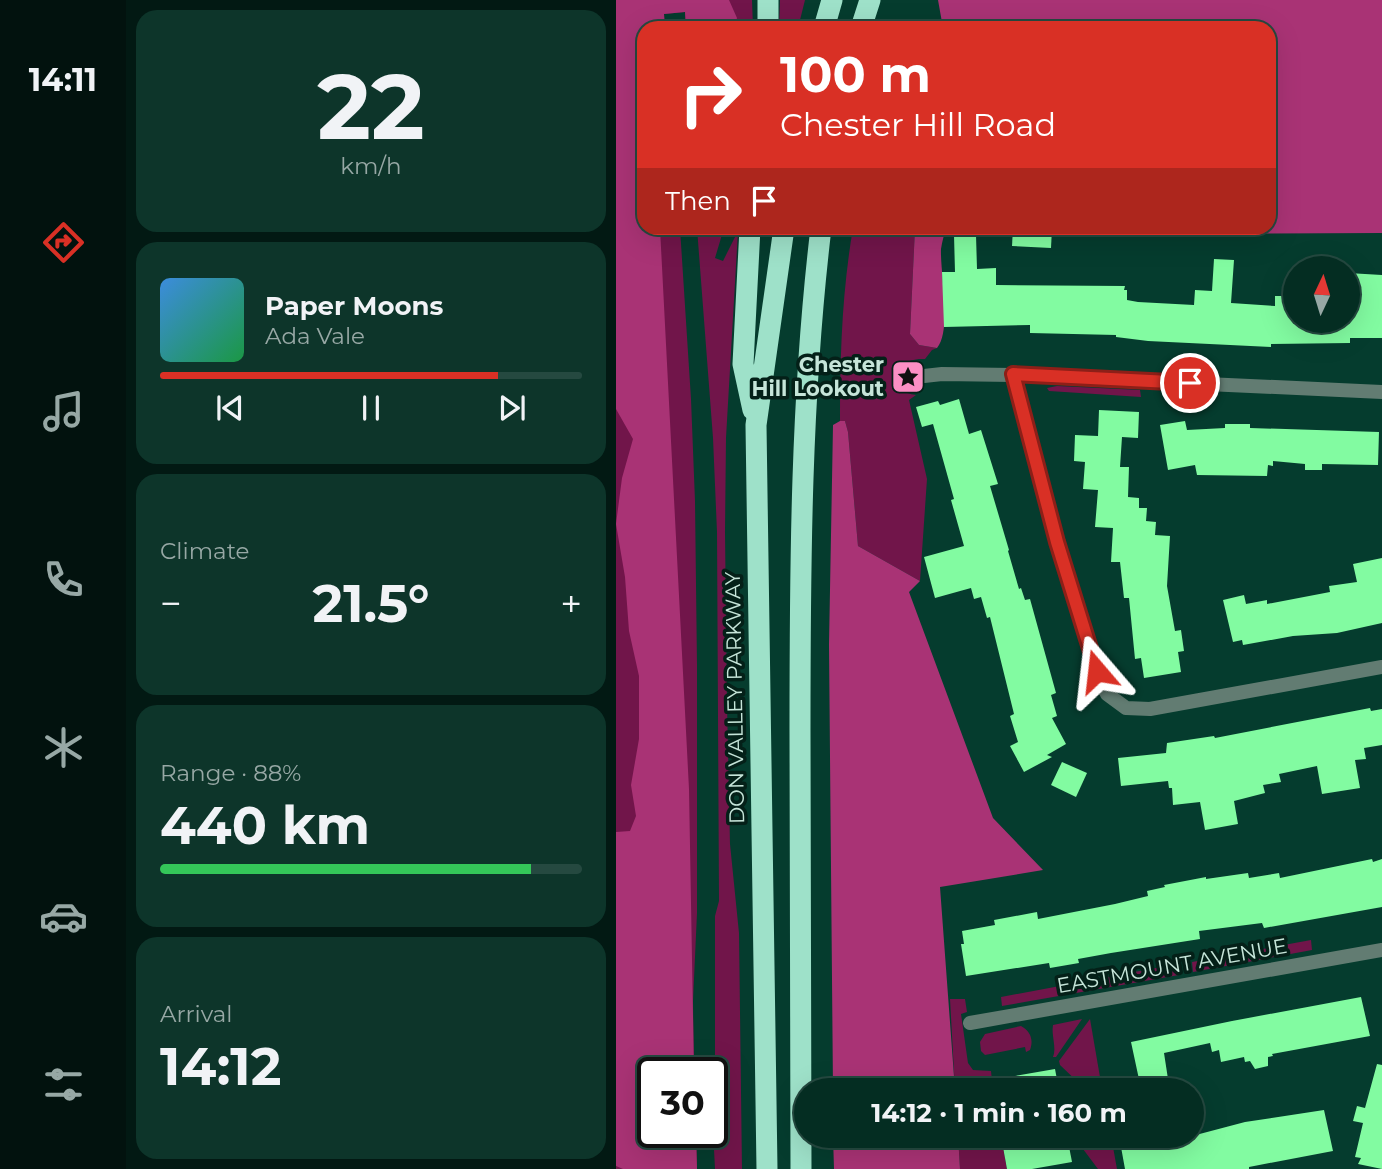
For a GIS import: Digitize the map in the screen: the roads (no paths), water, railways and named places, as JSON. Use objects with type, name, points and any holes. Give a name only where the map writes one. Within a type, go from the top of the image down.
[{"type":"highway","points":[[768,0],[768,21]]},
{"type":"highway","points":[[826,21],[832,0]]},
{"type":"highway","points":[[863,21],[870,0]]},
{"type":"highway","points":[[750,235],[743,364],[757,425]]},
{"type":"highway","name":"DON VALLEY PARKWAY","points":[[767,1169],[757,425],[783,235]]},
{"type":"highway","points":[[801,1169],[802,476],[811,312],[820,235]]},
{"type":"street","points":[[915,377],[942,374],[1013,374],[1382,391]]},
{"type":"street","points":[[1013,374],[1057,542],[1097,671],[1107,694],[1125,708],[1150,709],[1382,667]]},
{"type":"street","name":"EASTMOUNT AVENUE","points":[[970,1023],[1382,950]]},
{"type":"place","name":"Chester Hill Lookout","points":[[908,377]]}]
